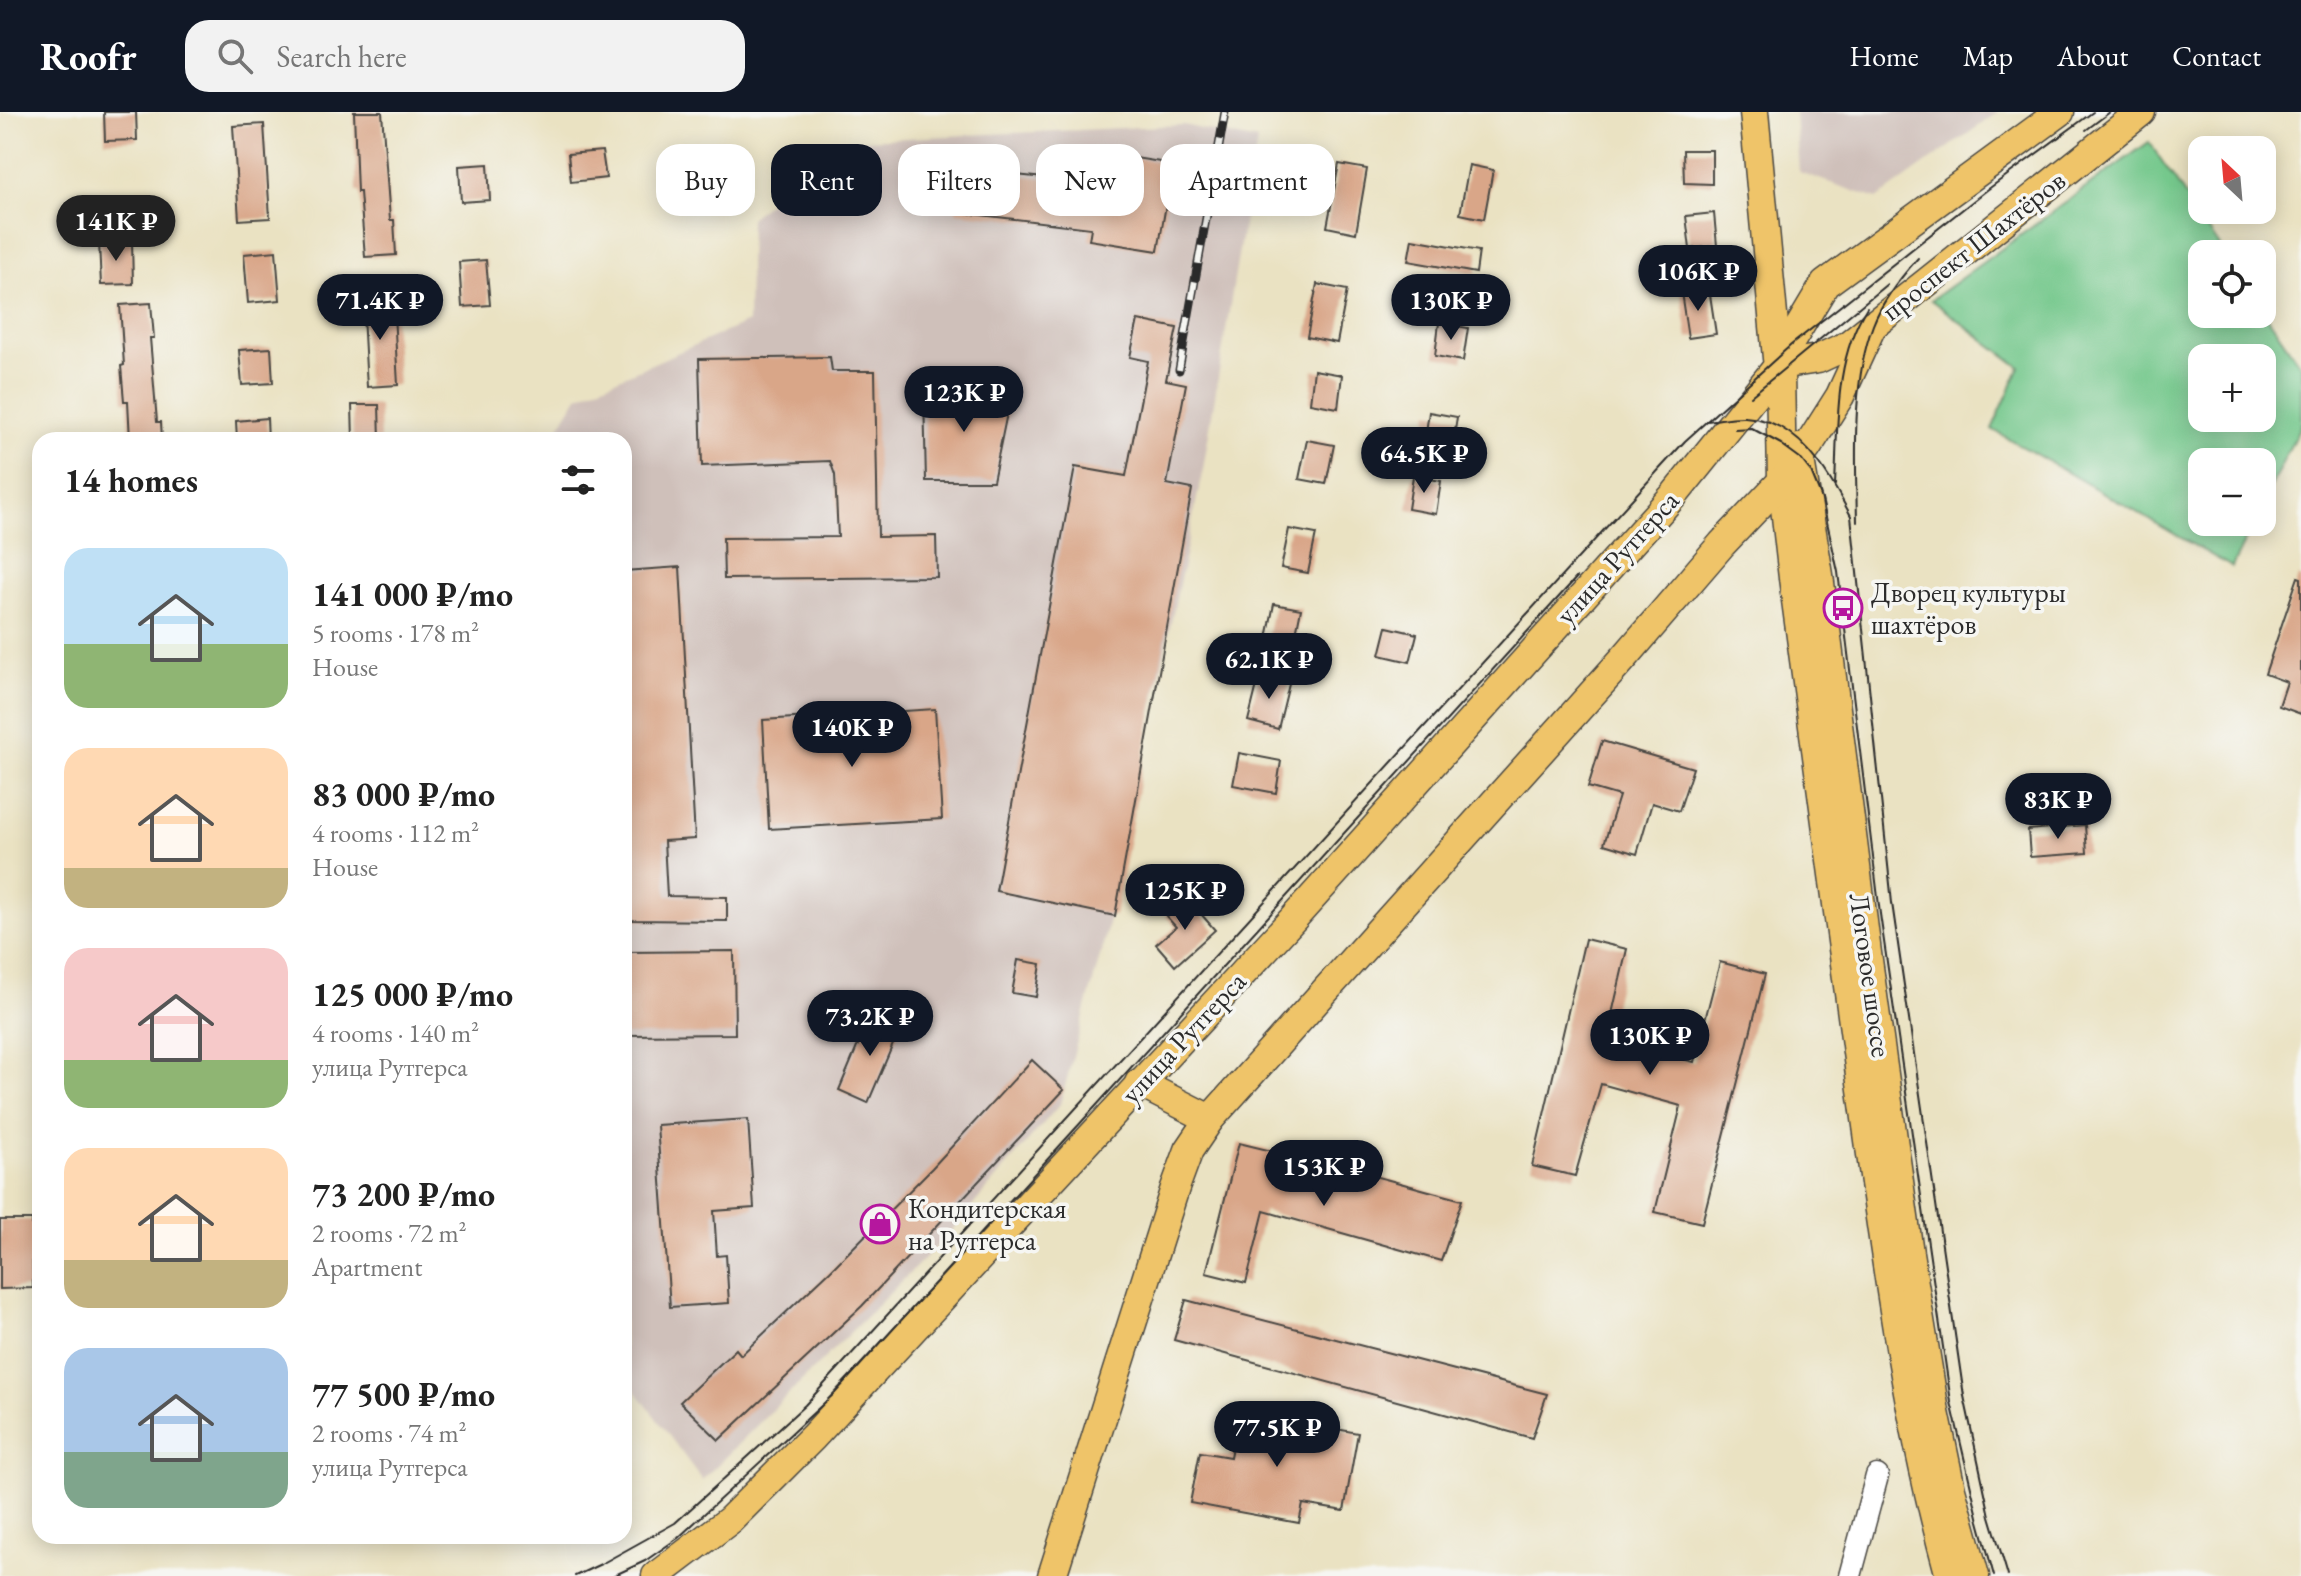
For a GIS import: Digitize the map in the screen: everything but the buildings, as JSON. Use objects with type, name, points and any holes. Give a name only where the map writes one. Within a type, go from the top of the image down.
[{"type":"main road","points":[[1754,112],[1780,368],[1818,359],[1848,345],[1873,324]]},
{"type":"main road","name":"проспект Шахтёров","points":[[1780,368],[1785,351],[1825,284],[2060,112]]},
{"type":"main road","name":"проспект Шахтёров","points":[[1782,481],[1840,396],[1873,324],[2141,112]]},
{"type":"main road","name":"Логовое шоссе","points":[[1780,368],[1800,458],[1819,575],[1909,1253],[1941,1443],[1975,1576]]},
{"type":"main road","name":"Логовое шоссе","points":[[1780,368],[1782,481],[1886,1265],[1916,1435],[1950,1576]]},
{"type":"main road","name":"улица Рутгерса","points":[[656,1576],[730,1520],[813,1437],[1293,919],[1675,494],[1780,368]]},
{"type":"main road","points":[[1052,1576],[1189,1150],[1210,1119],[1624,658],[1722,544],[1782,481]]},
{"type":"main road","points":[[1139,1083],[1210,1119]]},
{"type":"street","points":[[1850,1576],[1877,1476]]},
{"type":"shaded area","points":[[1795,112],[1998,112],[1877,199],[1799,172]]},
{"type":"shaded area","points":[[1183,125],[1257,141],[1257,144],[1160,144],[1160,216],[1245,216],[1203,469],[1105,938],[1060,1104],[945,1238],[702,1480],[632,1386],[632,432],[556,432],[578,396],[748,322],[750,218],[771,201],[771,216],[882,216],[882,144],[839,144],[843,141]]},
{"type":"green space","points":[[2149,142],[2188,199],[2188,224],[2205,224],[2216,240],[2188,240],[2188,328],[2275,328],[2301,366],[2301,424],[2276,476],[2276,448],[2188,448],[2188,536],[2247,536],[2232,567],[1992,429],[2020,367],[1931,300]]},
{"type":"tram line","points":[[575,1576],[675,1523],[805,1405],[1685,441],[1791,345],[1987,190],[2093,112]]},
{"type":"tram line","points":[[2086,130],[2110,112]]},
{"type":"tram line","points":[[1857,522],[1856,422],[1866,348],[1881,307],[1918,258]]},
{"type":"tram line","points":[[1751,396],[1887,284]]},
{"type":"tram line","points":[[1835,485],[1843,370],[1848,348],[1867,307]]},
{"type":"tram line","points":[[1707,421],[1745,417],[1764,420],[1782,428],[1797,439],[1822,467],[1851,516],[1892,903],[1964,1396],[1990,1516],[2008,1576]]},
{"type":"tram line","points":[[1735,429],[1751,428],[1800,458],[1811,472],[1822,499],[1838,572],[1880,914],[1951,1402],[1994,1576]]},
{"type":"tram line","points":[[613,1576],[645,1561],[678,1538],[835,1393],[1577,577]]},
{"type":"railway","points":[[1179,370],[1225,112]]},
{"type":"place","name":"Дворец культуры шахтёров","points":[[1843,608]]},
{"type":"place","name":"Кондитерская на Рутгерса","points":[[880,1224]]}]
